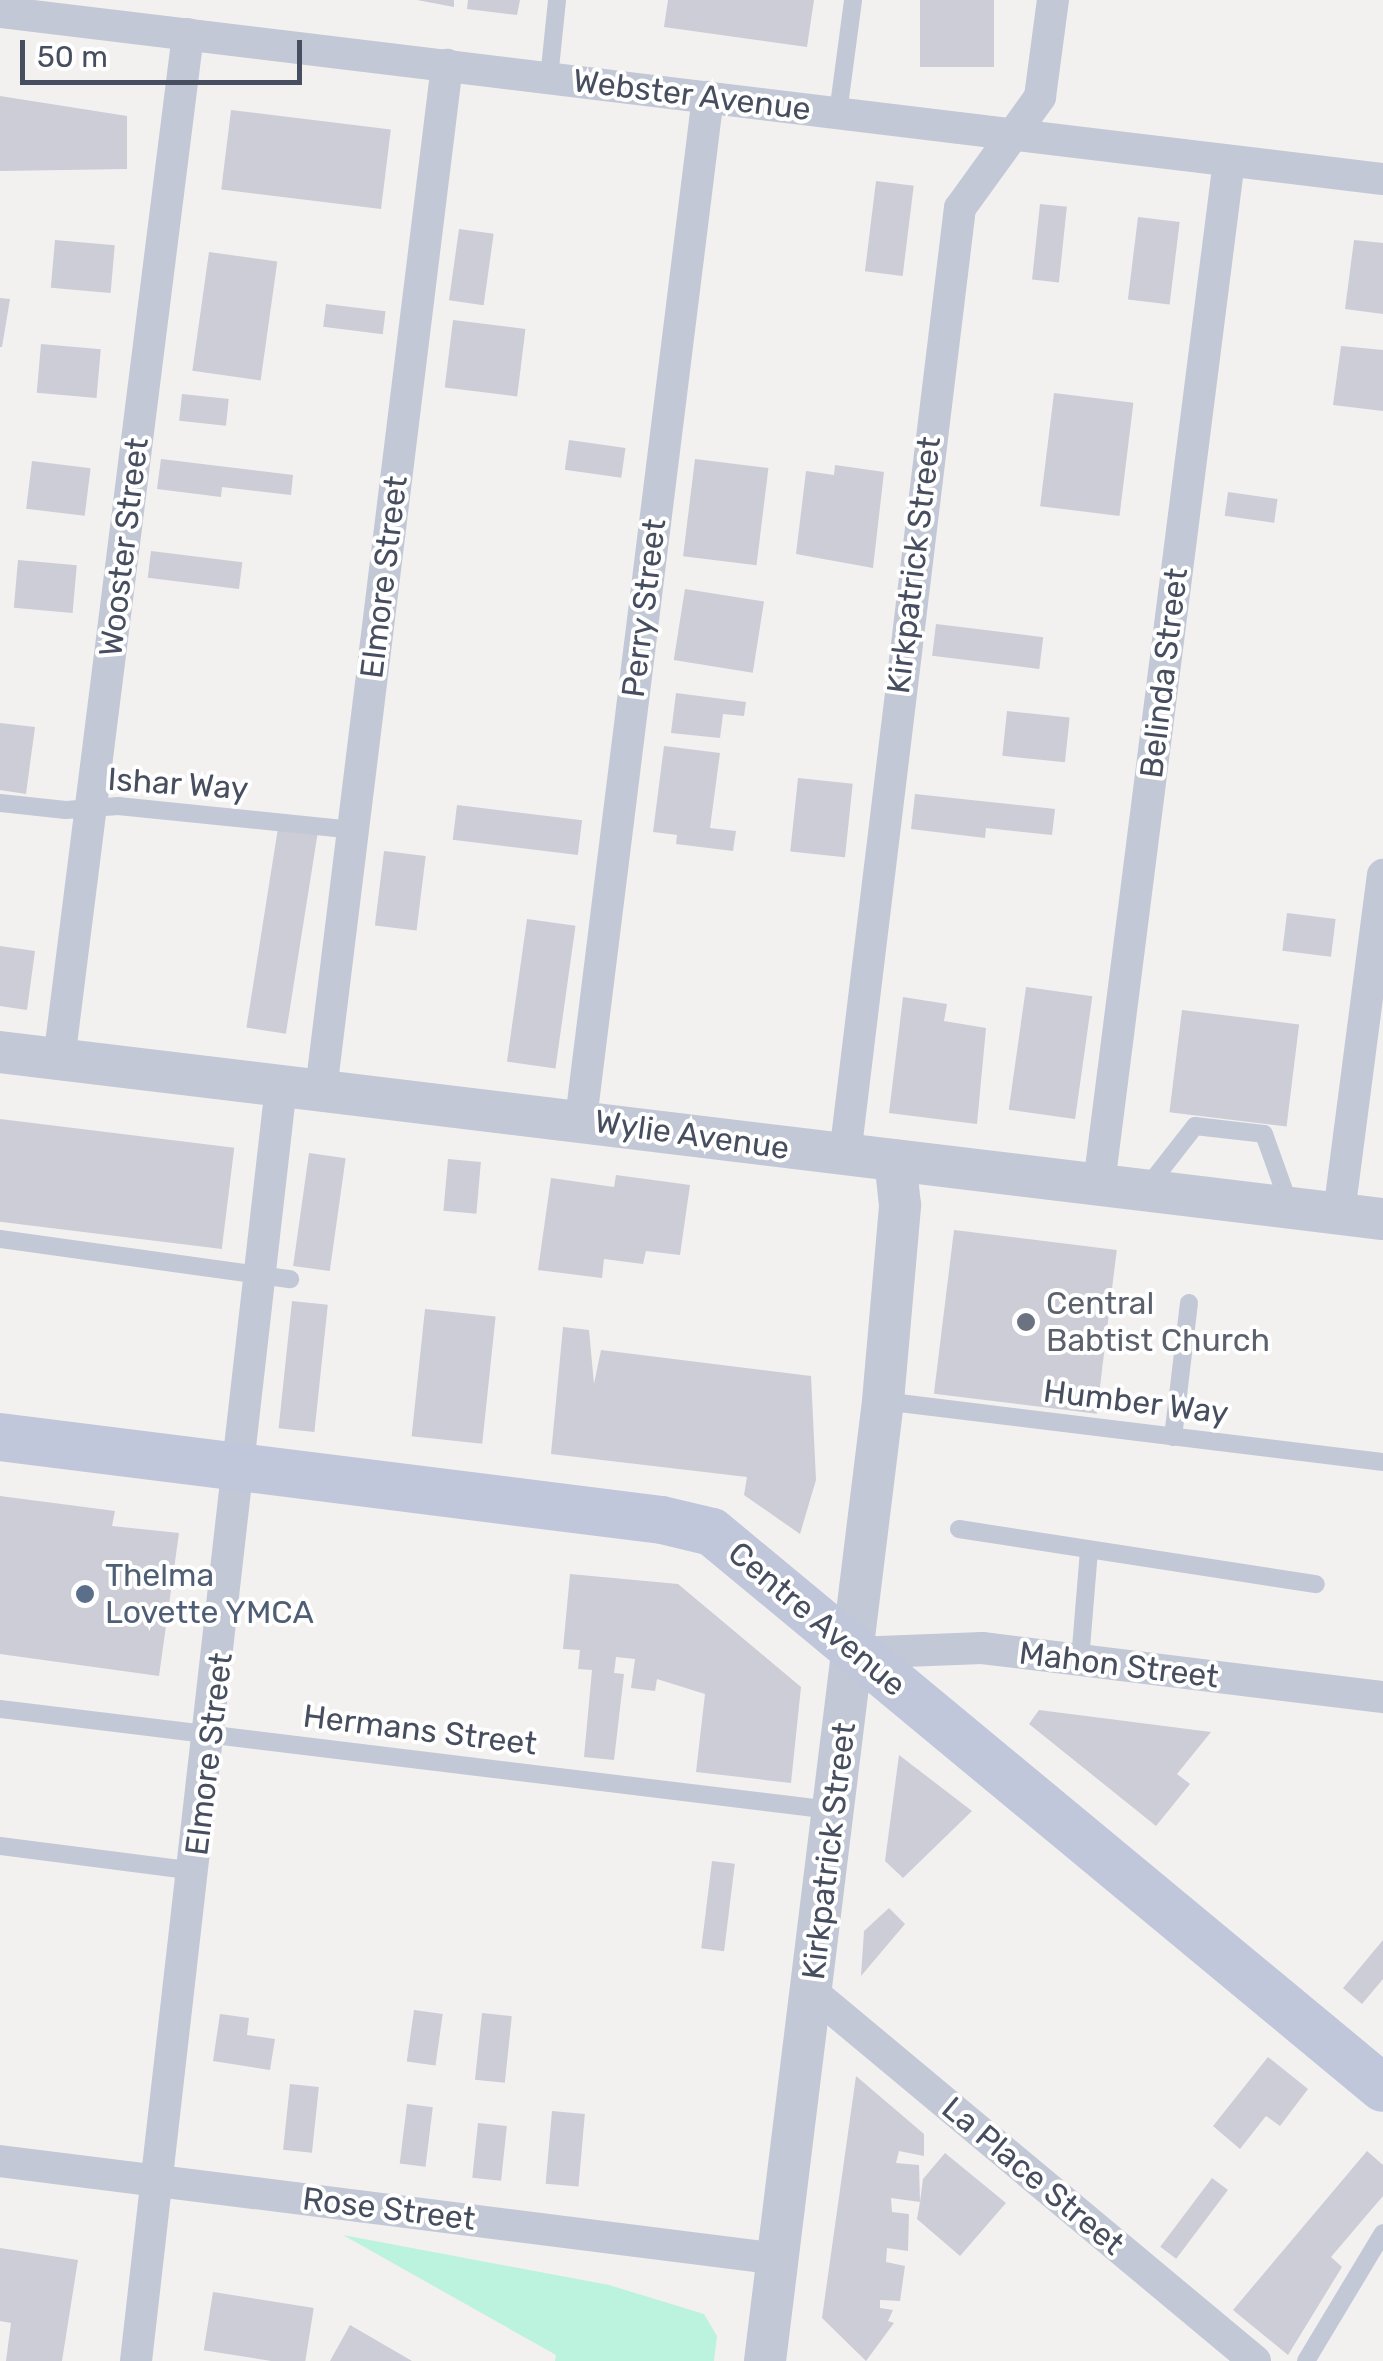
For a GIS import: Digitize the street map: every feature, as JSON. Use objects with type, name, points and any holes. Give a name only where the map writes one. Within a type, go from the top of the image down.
[{"type":"main road","name":"Centre Avenue","points":[[0,1437],[688,1524],[726,1542],[854,1653],[1383,2088]]},
{"type":"street","name":"Kirkpatrick Street","points":[[845,1155],[960,208],[1040,97],[1053,0]]},
{"type":"street","name":"Webster Avenue","points":[[0,12],[1383,179]]},
{"type":"street","name":"Wooster Street","points":[[59,1060],[188,34]]},
{"type":"street","name":"Elmore Street","points":[[136,2361],[212,1735],[238,1466],[274,1277],[301,1088],[352,830],[447,65]]},
{"type":"street","name":"Perry Street","points":[[580,1120],[708,97]]},
{"type":"street","name":"Belinda Street","points":[[1099,1184],[1229,161]]},
{"type":"street","points":[[1339,1214],[1383,875]]},
{"type":"street","name":"Wylie Avenue","points":[[0,1052],[1383,1219]]},
{"type":"street","name":"Kirkpatrick Street","points":[[765,2361],[882,1401],[900,1205],[895,1160]]},
{"type":"street","name":"Mahon Street","points":[[854,1653],[982,1648],[1383,1697]]},
{"type":"street","name":"La Place Street","points":[[811,1991],[1255,2361]]},
{"type":"street","name":"Rose Street","points":[[0,2161],[778,2259]]},
{"type":"lane","points":[[550,78],[557,0]]},
{"type":"lane","points":[[838,113],[852,0]]},
{"type":"lane","name":"Ishar Way","points":[[0,802],[352,830]]},
{"type":"lane","points":[[1144,1190],[1195,1126],[1264,1134],[1290,1208]]},
{"type":"lane","points":[[0,1239],[274,1277]]},
{"type":"lane","points":[[1174,1437],[1189,1304]]},
{"type":"lane","name":"Humber Way","points":[[882,1401],[1383,1462]]},
{"type":"lane","points":[[959,1529],[1316,1584]]},
{"type":"lane","points":[[1080,1660],[1089,1551]]},
{"type":"lane","name":"Hermans Street","points":[[0,1709],[832,1810]]},
{"type":"lane","points":[[0,1846],[195,1871]]},
{"type":"lane","points":[[1306,2361],[1383,2233]]},
{"type":"green space","points":[[343,2235],[609,2285],[704,2314],[717,2336],[714,2361],[555,2361],[556,2355]]},
{"type":"building","points":[[417,0],[454,0],[454,7]]},
{"type":"building","points":[[468,0],[520,0],[517,15],[467,9]]},
{"type":"building","points":[[668,0],[814,0],[807,47],[664,27]]},
{"type":"building","points":[[920,0],[994,0],[994,67],[920,67]]},
{"type":"building","points":[[0,96],[127,116],[127,169],[0,171]]},
{"type":"building","points":[[231,110],[391,130],[381,209],[221,189]]},
{"type":"building","points":[[876,181],[914,186],[903,276],[865,271]]},
{"type":"building","points":[[1040,204],[1067,207],[1059,282],[1032,280]]},
{"type":"building","points":[[1138,217],[1180,222],[1170,304],[1128,299]]},
{"type":"building","points":[[459,229],[494,234],[484,305],[449,300]]},
{"type":"building","points":[[55,240],[115,245],[111,293],[51,288]]},
{"type":"building","points":[[1354,240],[1383,243],[1383,314],[1345,309]]},
{"type":"building","points":[[209,252],[277,262],[261,380],[192,371]]},
{"type":"building","points":[[0,298],[10,299],[2,347],[0,347]]},
{"type":"building","points":[[326,304],[386,311],[383,334],[323,327]]},
{"type":"building","points":[[453,320],[525,329],[517,396],[445,387]]},
{"type":"building","points":[[41,344],[101,349],[97,398],[37,393]]},
{"type":"building","points":[[1341,346],[1383,350],[1383,411],[1333,405]]},
{"type":"building","points":[[1054,393],[1133,403],[1120,516],[1040,506]]},
{"type":"building","points":[[182,394],[229,399],[226,426],[179,421]]},
{"type":"building","points":[[569,440],[625,448],[621,478],[565,470]]},
{"type":"building","points":[[161,459],[293,475],[291,495],[222,487],[221,497],[157,489]]},
{"type":"building","points":[[695,459],[768,468],[757,565],[683,556]]},
{"type":"building","points":[[32,461],[91,468],[85,516],[26,509]]},
{"type":"building","points":[[835,465],[884,472],[873,568],[796,554],[806,471],[834,475]]},
{"type":"building","points":[[1228,492],[1278,499],[1274,523],[1225,516]]},
{"type":"building","points":[[151,551],[242,562],[239,589],[148,578]]},
{"type":"building","points":[[18,560],[77,565],[73,613],[14,608]]},
{"type":"building","points":[[685,589],[764,602],[753,673],[674,660]]},
{"type":"building","points":[[936,624],[1043,637],[1039,669],[932,656]]},
{"type":"building","points":[[676,693],[746,702],[744,716],[723,714],[720,738],[671,733]]},
{"type":"building","points":[[1007,711],[1070,718],[1065,762],[1002,756]]},
{"type":"building","points":[[0,723],[35,727],[26,794],[0,790]]},
{"type":"building","points":[[664,746],[720,753],[710,828],[736,831],[733,851],[676,844],[677,835],[653,832]]},
{"type":"building","points":[[798,778],[853,784],[845,857],[790,852]]},
{"type":"building","points":[[915,794],[1055,809],[1052,835],[986,828],[985,838],[911,829]]},
{"type":"building","points":[[457,805],[582,820],[578,855],[453,840]]},
{"type":"building","points":[[278,828],[318,834],[286,1034],[246,1028]]},
{"type":"building","points":[[384,851],[426,856],[417,931],[375,925]]},
{"type":"building","points":[[1287,913],[1336,919],[1331,957],[1282,951]]},
{"type":"building","points":[[527,919],[576,926],[555,1068],[507,1062]]},
{"type":"building","points":[[0,946],[35,951],[27,1010],[0,1006]]},
{"type":"building","points":[[1026,987],[1092,996],[1075,1119],[1009,1110]]},
{"type":"building","points":[[903,997],[947,1004],[944,1021],[986,1028],[977,1124],[889,1113]]},
{"type":"building","points":[[1182,1010],[1299,1024],[1287,1127],[1169,1112]]},
{"type":"building","points":[[0,1119],[234,1148],[222,1249],[0,1222]]},
{"type":"building","points":[[309,1153],[346,1158],[330,1271],[293,1266]]},
{"type":"building","points":[[448,1159],[481,1162],[476,1214],[443,1211]]},
{"type":"building","points":[[616,1175],[690,1185],[680,1255],[646,1251],[643,1264],[604,1259],[602,1278],[538,1270],[551,1178],[614,1187]]},
{"type":"building","name":"Central Babtist Church","points":[[954,1230],[1117,1250],[1097,1414],[934,1394]]},
{"type":"building","points":[[292,1301],[328,1305],[314,1432],[279,1428]]},
{"type":"building","points":[[425,1309],[496,1316],[482,1444],[412,1436]]},
{"type":"building","points":[[563,1327],[589,1330],[594,1384],[601,1350],[811,1376],[816,1480],[800,1534],[744,1495],[747,1477],[551,1454]]},
{"type":"building","name":"Thelma Lovette YMCA","points":[[0,1496],[115,1511],[112,1526],[179,1533],[159,1676],[0,1654]]},
{"type":"building","points":[[570,1574],[678,1584],[801,1687],[791,1783],[696,1772],[705,1694],[657,1679],[655,1691],[631,1688],[635,1659],[616,1657],[614,1673],[624,1674],[614,1760],[584,1757],[592,1670],[578,1669],[580,1650],[563,1649]]},
{"type":"building","points":[[1039,1710],[1211,1732],[1177,1774],[1190,1784],[1156,1826],[1029,1724]]},
{"type":"building","points":[[899,1755],[972,1811],[903,1878],[885,1861]]},
{"type":"building","points":[[712,1861],[735,1864],[724,1951],[701,1948]]},
{"type":"building","points":[[889,1908],[905,1924],[861,1976],[864,1931]]},
{"type":"building","points":[[1383,1940],[1383,1979],[1362,2004],[1343,1988]]},
{"type":"building","points":[[414,2010],[443,2014],[435,2066],[407,2061]]},
{"type":"building","points":[[482,2013],[512,2016],[505,2083],[475,2080]]},
{"type":"building","points":[[220,2014],[249,2018],[247,2035],[275,2039],[270,2070],[213,2061]]},
{"type":"building","points":[[1268,2057],[1308,2089],[1280,2126],[1266,2116],[1240,2149],[1213,2126]]},
{"type":"building","points":[[856,2076],[924,2134],[924,2156],[899,2151],[896,2163],[919,2165],[920,2202],[891,2198],[892,2212],[909,2214],[908,2251],[887,2248],[886,2262],[905,2266],[900,2301],[880,2300],[880,2308],[893,2310],[888,2321],[894,2323],[866,2361],[822,2318]]},
{"type":"building","points":[[290,2084],[319,2087],[312,2153],[283,2150]]},
{"type":"building","points":[[407,2104],[433,2107],[425,2167],[400,2164]]},
{"type":"building","points":[[552,2111],[585,2114],[579,2187],[546,2184]]},
{"type":"building","points":[[478,2123],[507,2126],[501,2181],[472,2178]]},
{"type":"building","points":[[1367,2151],[1383,2165],[1383,2196],[1331,2257],[1342,2267],[1288,2355],[1233,2310]]},
{"type":"building","points":[[945,2153],[1006,2203],[960,2256],[917,2219],[923,2179]]},
{"type":"building","points":[[1212,2178],[1228,2190],[1176,2259],[1160,2247]]},
{"type":"building","points":[[0,2248],[78,2260],[62,2361],[6,2361],[11,2323],[0,2321]]},
{"type":"building","points":[[213,2292],[314,2308],[305,2361],[271,2361],[204,2350]]},
{"type":"building","points":[[350,2325],[412,2361],[330,2361]]},
{"type":"place","name":"Central Babtist Church","points":[[1026,1322]]},
{"type":"place","name":"Thelma Lovette YMCA","points":[[85,1594]]}]
